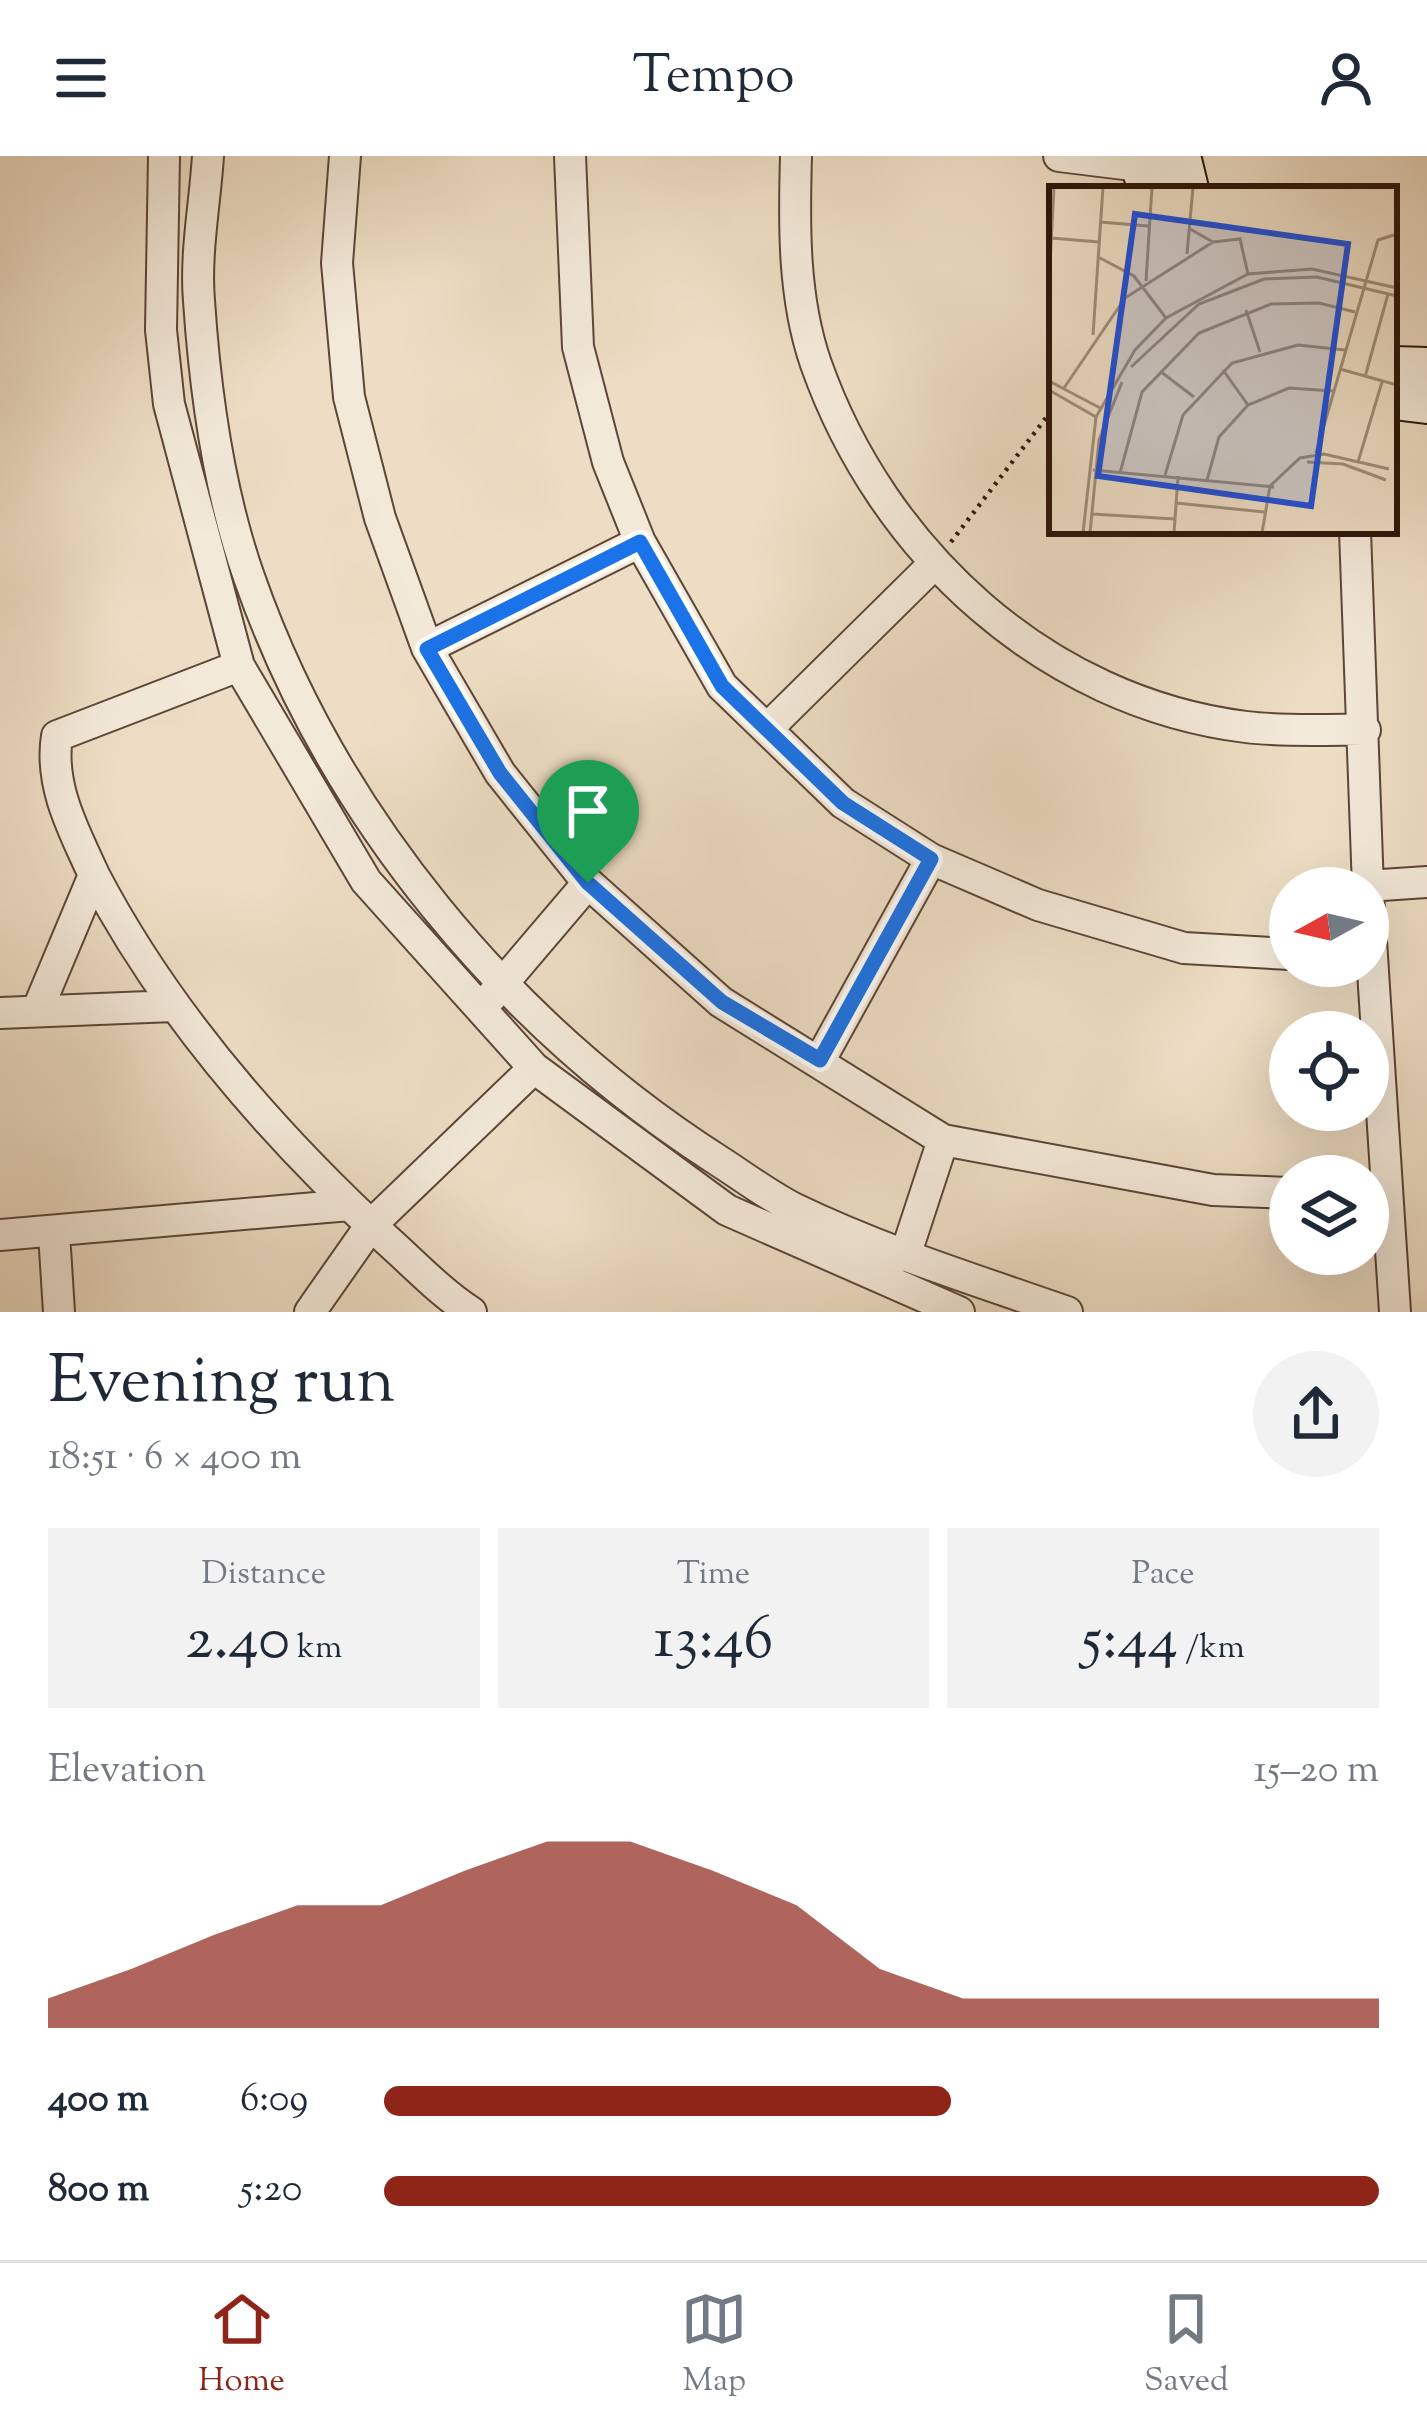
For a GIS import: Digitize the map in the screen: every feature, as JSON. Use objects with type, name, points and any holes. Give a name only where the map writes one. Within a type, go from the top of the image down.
[{"type":"street","points":[[164,156],[161,330],[169,404],[238,666],[366,881],[534,1068],[727,1210],[959,1312]]},
{"type":"street","points":[[208,156],[198,297],[221,463],[248,576],[299,692],[353,790],[432,906],[586,1063],[666,1127],[793,1208],[905,1256],[1067,1312]]},
{"type":"street","points":[[345,156],[337,263],[349,398],[380,518],[427,649],[500,773],[588,883],[722,1002],[943,1140],[1213,1190],[1269,1192]]},
{"type":"street","points":[[570,156],[578,347],[608,463],[640,542],[722,686],[843,803],[931,859],[1038,905],[1184,948],[1269,953]]},
{"type":"street","points":[[796,156],[793,244],[815,361],[862,470],[933,566],[1024,643],[1130,698],[1246,727],[1365,730]]},
{"type":"street","points":[[1059,156],[1152,167],[1182,186]]},
{"type":"street","points":[[1397,368],[1427,369]]},
{"type":"street","points":[[1397,398],[1427,402]]},
{"type":"street","points":[[1355,534],[1368,867]]},
{"type":"street","points":[[427,649],[640,542]]},
{"type":"street","points":[[767,729],[933,566]]},
{"type":"street","points":[[238,666],[57,736],[53,758],[65,812],[94,875],[173,1006],[360,1215],[471,1312]]},
{"type":"street","points":[[820,1060],[931,859]]},
{"type":"street","points":[[38,1011],[94,875]]},
{"type":"street","points":[[1389,887],[1427,882]]},
{"type":"street","points":[[480,1012],[588,883]]},
{"type":"street","points":[[1371,987],[1377,1155]]},
{"type":"street","points":[[0,1013],[173,1006]]},
{"type":"street","points":[[310,1312],[360,1215],[534,1068]]},
{"type":"street","points":[[905,1256],[943,1140]]},
{"type":"street","points":[[0,1235],[360,1215]]},
{"type":"street","points":[[54,1233],[58,1312]]},
{"type":"street","points":[[1389,1265],[1396,1312]]},
{"type":"path","points":[[933,566],[1049,414]]},
{"type":"route","points":[[640,542],[722,686],[843,803],[931,859],[820,1060],[722,1002],[588,883],[500,773],[427,649],[640,542]]}]
